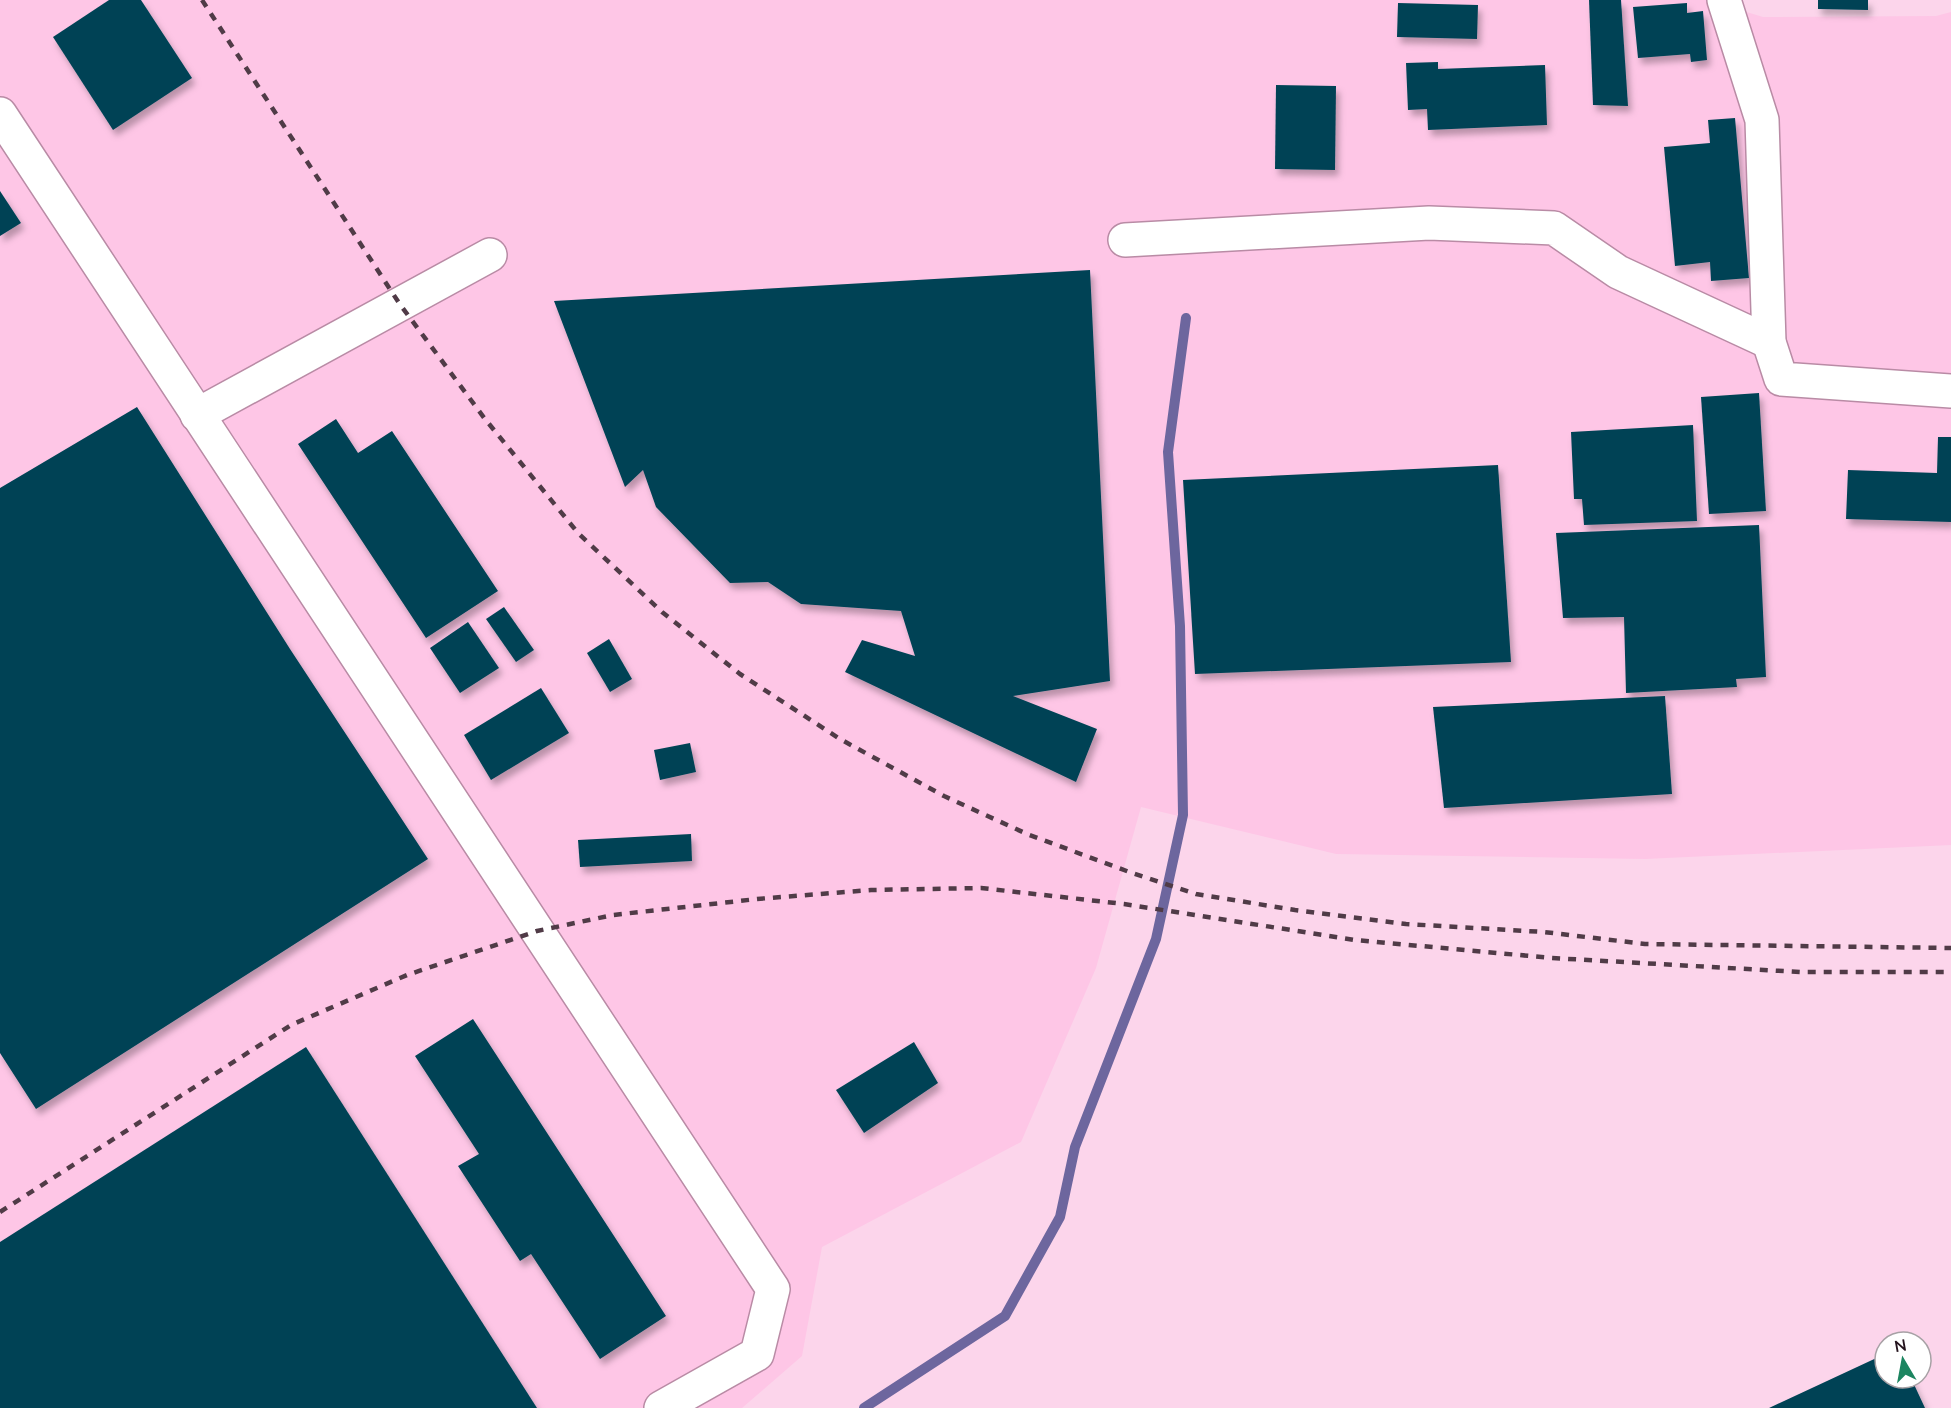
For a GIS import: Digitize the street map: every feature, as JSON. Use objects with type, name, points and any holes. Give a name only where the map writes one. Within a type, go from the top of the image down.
[{"type":"street","points":[[1724,0],[1762,120],[1769,342],[1781,379],[1951,391]]},
{"type":"street","points":[[0,114],[773,1289],[756,1354],[662,1408]]},
{"type":"street","points":[[1125,240],[1429,223],[1554,228],[1618,273],[1769,342]]},
{"type":"street","points":[[196,415],[490,255]]},
{"type":"shaded area","points":[[0,0],[1707,0],[1763,17],[1936,16],[1951,12],[1951,845],[1645,859],[1336,854],[1141,807],[1096,968],[1021,1142],[822,1247],[802,1356],[742,1408],[0,1408]]},
{"type":"building","points":[[109,0],[141,0],[192,78],[113,130],[53,37]]},
{"type":"building","points":[[1589,0],[1621,0],[1628,106],[1593,105]]},
{"type":"building","points":[[1818,0],[1868,0],[1868,10],[1818,9]]},
{"type":"building","points":[[1398,3],[1478,5],[1477,39],[1397,37]]},
{"type":"building","points":[[1687,3],[1687,13],[1703,11],[1707,60],[1691,62],[1690,54],[1638,58],[1633,7]]},
{"type":"building","points":[[1438,62],[1438,69],[1545,65],[1547,125],[1428,130],[1427,109],[1408,110],[1406,63]]},
{"type":"building","points":[[1276,85],[1336,86],[1335,170],[1275,169]]},
{"type":"building","points":[[1735,118],[1749,278],[1711,281],[1710,262],[1675,266],[1664,147],[1710,143],[1708,120]]},
{"type":"building","points":[[0,191],[21,223],[0,236]]},
{"type":"building","points":[[1090,270],[1110,681],[1013,696],[1097,729],[1076,782],[845,672],[862,640],[915,656],[901,611],[801,604],[768,582],[730,583],[656,507],[643,470],[625,487],[554,301]]},
{"type":"building","points":[[1759,393],[1766,511],[1709,514],[1701,397]]},
{"type":"building","points":[[137,407],[290,649],[428,859],[36,1109],[0,1053],[0,488]]},
{"type":"building","points":[[336,419],[358,453],[392,431],[498,591],[426,638],[298,444]]},
{"type":"building","points":[[1693,425],[1697,521],[1584,525],[1582,499],[1574,499],[1571,432]]},
{"type":"building","points":[[1938,437],[1951,437],[1951,522],[1846,519],[1848,470],[1937,473]]},
{"type":"building","points":[[1498,465],[1511,662],[1195,674],[1183,480]]},
{"type":"building","points":[[1759,525],[1766,677],[1736,679],[1737,687],[1626,693],[1624,617],[1563,618],[1556,533]]},
{"type":"building","points":[[504,607],[534,650],[516,662],[486,619]]},
{"type":"building","points":[[468,622],[499,668],[460,693],[430,648]]},
{"type":"building","points":[[609,639],[632,679],[610,692],[587,653]]},
{"type":"building","points":[[541,688],[569,733],[491,780],[464,735]]},
{"type":"building","points":[[1665,696],[1672,794],[1444,808],[1433,707]]},
{"type":"building","points":[[690,743],[696,772],[660,780],[654,750]]},
{"type":"building","points":[[691,834],[692,861],[580,867],[578,840]]},
{"type":"building","points":[[473,1019],[666,1316],[600,1359],[531,1254],[520,1261],[458,1166],[479,1154],[415,1056]]},
{"type":"building","points":[[914,1042],[938,1083],[864,1133],[836,1090]]},
{"type":"building","points":[[306,1047],[537,1408],[0,1408],[0,1242]]},
{"type":"building","points":[[1873,1360],[1873,1390],[1917,1390],[1925,1408],[1769,1408]]},
{"type":"waterway","points":[[864,1408],[1005,1316],[1060,1217],[1075,1147],[1156,939],[1183,815],[1180,626],[1168,452],[1186,318]]},
{"type":"railway","points":[[202,0],[399,303],[485,419],[578,533],[662,612],[740,674],[840,739],[944,796],[1027,834],[1196,894],[1295,910],[1406,924],[1544,932],[1645,944],[1951,948]]},
{"type":"railway","points":[[0,1212],[291,1025],[407,975],[537,931],[613,915],[757,899],[871,890],[981,888],[1124,904],[1355,940],[1552,958],[1800,972],[1951,972]]}]
